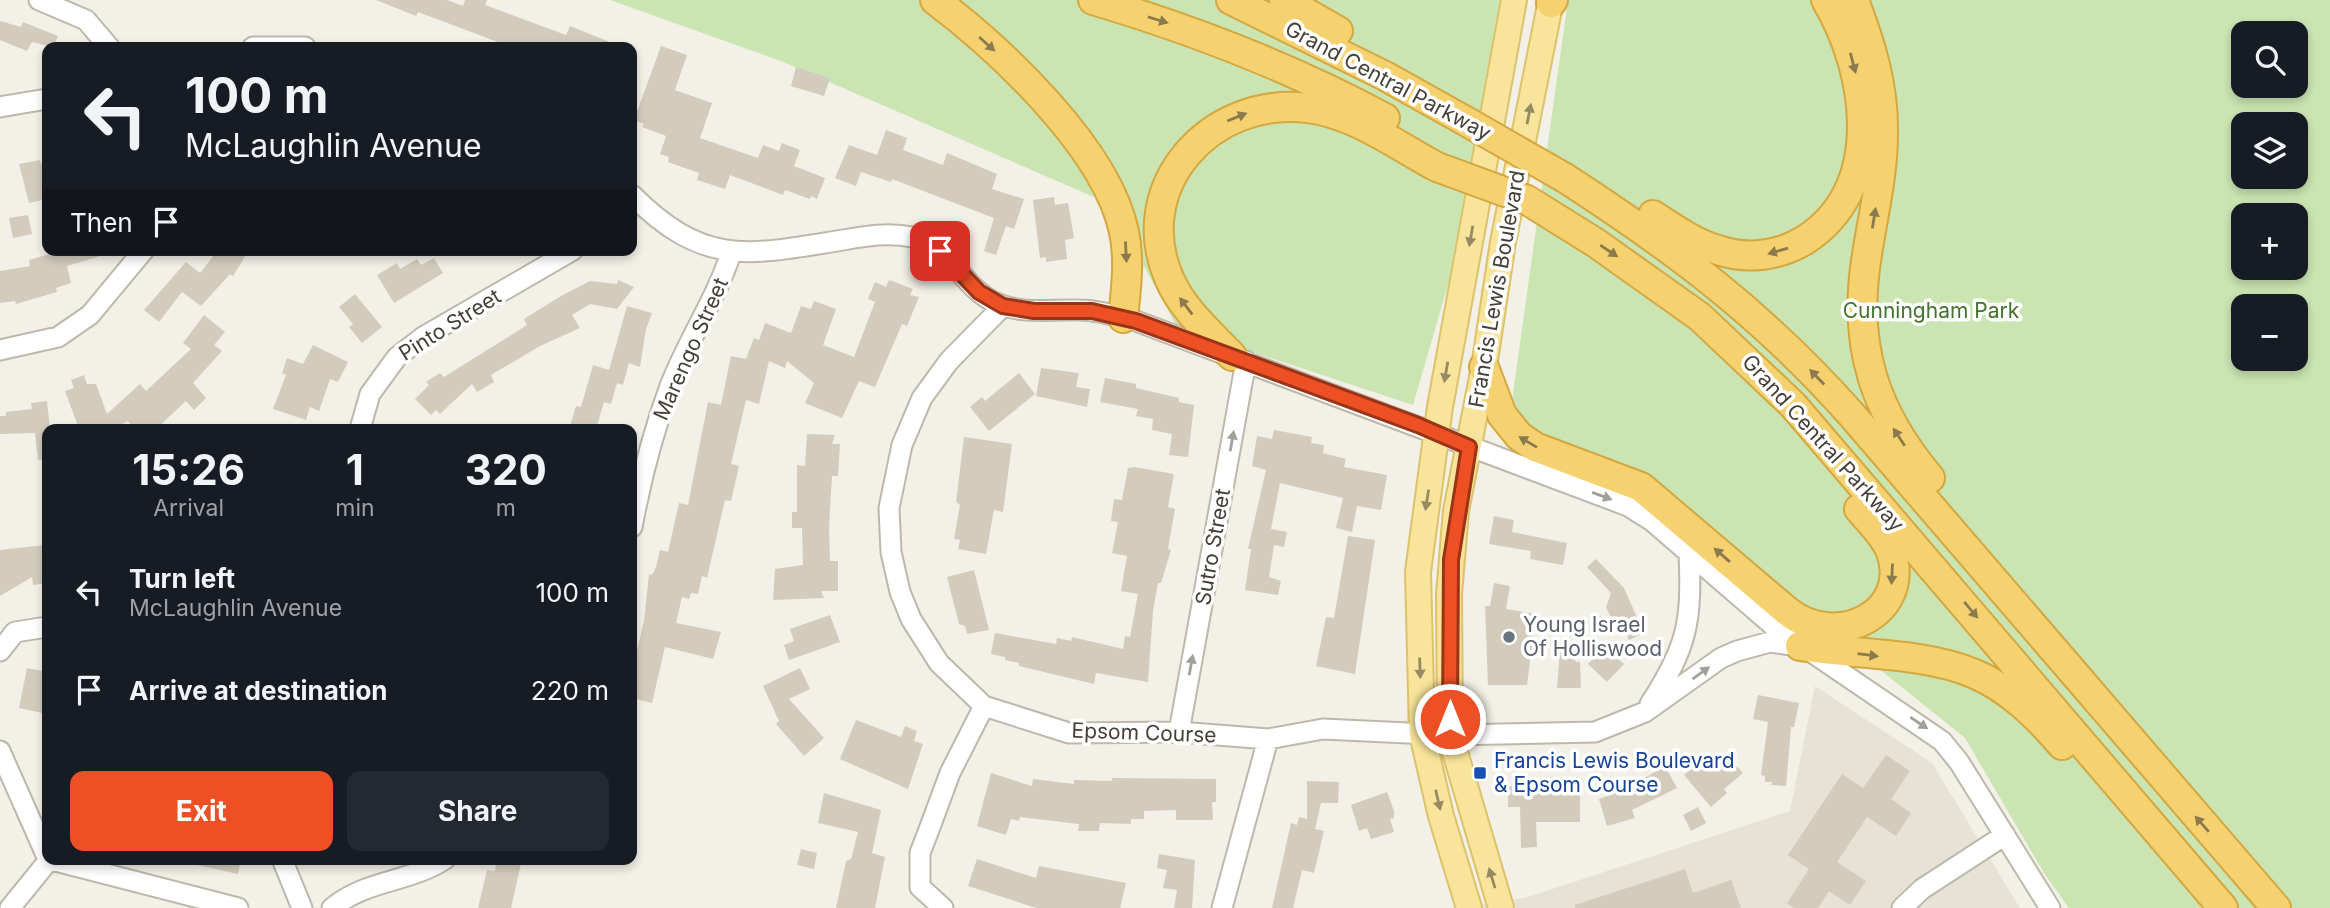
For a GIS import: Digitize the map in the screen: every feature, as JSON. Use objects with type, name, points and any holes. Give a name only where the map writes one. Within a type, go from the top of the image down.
[{"type":"highway","points":[[934,0],[1031,87],[1068,128],[1097,171],[1124,231],[1127,287],[1123,318]]},
{"type":"highway","name":"Grand Central Parkway","points":[[1093,0],[1173,24],[1290,71],[1441,159],[1527,200],[1650,279],[1747,358],[1836,452],[2214,898]]},
{"type":"highway","name":"Grand Central Parkway","points":[[1231,0],[1442,107],[1565,178],[1686,261],[1777,336],[1851,414],[2276,908]]},
{"type":"highway","points":[[1284,0],[1364,44],[1442,107]]},
{"type":"highway","points":[[1565,178],[1644,209],[1690,239],[1720,251],[1765,255],[1796,246],[1831,219],[1847,195],[1860,148],[1861,105],[1858,82],[1845,38],[1826,0]]},
{"type":"highway","points":[[1854,0],[1875,60],[1883,111],[1882,163],[1862,307],[1871,377],[1888,420],[1903,443],[1955,509],[2038,632]]},
{"type":"highway","points":[[1239,359],[1181,301],[1168,276],[1159,238],[1161,210],[1169,184],[1182,160],[1199,139],[1223,123],[1249,112],[1275,107],[1304,107],[1328,112],[1441,159]]},
{"type":"highway","points":[[1484,367],[1502,415],[1511,429],[1526,442],[1641,487],[1802,622],[1829,630],[1850,627],[1874,613],[1887,598],[1893,572],[1891,553],[1882,537],[1815,457],[1747,358]]},
{"type":"highway","points":[[1800,646],[1945,664],[1975,673],[2002,688],[2051,732],[2115,806],[2214,898]]},
{"type":"highway","points":[[2247,875],[2285,908]]},
{"type":"main road","name":"Francis Lewis Boulevard","points":[[1469,908],[1441,816],[1422,734],[1418,572],[1436,433],[1514,0]]},
{"type":"main road","name":"Francis Lewis Boulevard","points":[[1501,908],[1450,735],[1451,560],[1503,242],[1552,1]]},
{"type":"street","points":[[39,0],[86,20],[105,42]]},
{"type":"street","points":[[0,107],[42,100]]},
{"type":"street","points":[[637,204],[677,234],[731,253],[768,252],[873,235],[912,237],[940,251],[979,292],[1003,306],[1034,311],[1092,311],[1123,318],[1628,506],[1652,521],[1800,646],[1942,741],[2050,908]]},
{"type":"street","name":"Marengo Street","points":[[637,504],[650,446],[670,385],[701,316],[724,275],[731,253]]},
{"type":"street","points":[[0,350],[58,337],[90,315],[139,256]]},
{"type":"street","name":"Pinto Street","points":[[361,424],[370,394],[397,357],[423,337],[563,256]]},
{"type":"street","name":"Epsom Course","points":[[1003,306],[949,361],[922,398],[902,446],[890,508],[891,552],[900,592],[911,619],[939,663],[984,706],[1069,733],[1179,732],[1268,739],[1323,729],[1450,735],[1595,732],[1645,712],[1721,658],[1737,651],[1770,642],[1800,646]]},
{"type":"street","name":"Sutro Street","points":[[1179,732],[1239,359]]},
{"type":"street","points":[[1645,712],[1671,672],[1684,643],[1690,612],[1689,553]]},
{"type":"street","points":[[0,651],[15,632],[42,628]]},
{"type":"street","points":[[943,908],[920,887],[920,853],[950,773],[984,706]]},
{"type":"street","points":[[1222,908],[1268,739]]},
{"type":"street","points":[[0,751],[42,846]]},
{"type":"street","points":[[1902,908],[1922,888],[2005,835]]},
{"type":"street","points":[[10,908],[43,865]]},
{"type":"street","points":[[71,865],[238,908]]},
{"type":"street","points":[[284,865],[302,908]]},
{"type":"street","points":[[332,908],[350,893],[433,865]]},
{"type":"shaded area","points":[[1815,686],[1932,763],[2020,908],[1451,908],[1525,898],[1790,811]]},
{"type":"green space","points":[[610,0],[1506,0],[1472,202],[1413,405],[1177,327],[1110,204],[781,61]]},
{"type":"green space","name":"Cunningham Park","points":[[1568,0],[2330,0],[2330,908],[2069,908],[2044,873],[1965,738],[1648,483],[1509,422]]},
{"type":"building","points":[[376,0],[447,0],[463,6],[465,0],[487,0],[485,5],[566,35],[570,26],[610,42],[498,42],[418,12],[416,16]]},
{"type":"building","points":[[0,21],[21,27],[23,22],[58,36],[55,42],[42,42],[42,44],[32,42],[27,51],[0,40]]},
{"type":"building","points":[[661,46],[687,55],[675,90],[712,103],[700,138],[758,158],[763,145],[779,151],[782,143],[800,150],[794,166],[825,178],[817,199],[785,190],[783,195],[730,175],[725,189],[697,180],[699,173],[668,162],[669,157],[660,154],[666,136],[642,127],[644,124],[637,121],[637,112]]},
{"type":"building","points":[[796,67],[830,78],[824,96],[791,86]]},
{"type":"building","points":[[886,130],[907,138],[903,150],[943,165],[947,153],[997,174],[992,189],[1024,199],[1014,229],[1006,226],[996,255],[984,251],[994,218],[892,179],[891,182],[861,172],[856,186],[835,178],[849,145],[877,155]]},
{"type":"building","points":[[40,160],[42,200],[29,203],[19,164]]},
{"type":"building","points":[[1054,197],[1055,205],[1068,203],[1074,238],[1065,240],[1067,259],[1046,262],[1046,257],[1040,258],[1033,200]]},
{"type":"building","points":[[28,215],[32,234],[13,238],[9,218]]},
{"type":"building","points":[[43,256],[100,256],[67,266],[71,283],[56,288],[57,292],[16,304],[15,301],[0,303],[0,271],[30,266],[29,260]]},
{"type":"building","points":[[213,256],[245,256],[233,276],[230,274],[201,306],[182,292],[159,322],[144,310],[186,262],[200,273]]},
{"type":"building","points":[[434,258],[443,273],[394,303],[377,275],[397,263],[400,269],[417,259],[421,265]]},
{"type":"building","points":[[618,280],[634,287],[617,309],[590,304],[572,315],[580,328],[540,346],[491,375],[494,382],[477,392],[472,384],[440,414],[436,410],[431,415],[415,399],[429,385],[426,382],[440,373],[444,377],[527,325],[524,319],[561,296],[590,281],[617,284]]},
{"type":"building","points":[[889,280],[913,289],[910,295],[919,297],[907,326],[902,324],[875,387],[859,381],[842,418],[805,403],[814,383],[787,361],[785,368],[769,361],[759,404],[746,400],[731,464],[739,466],[731,501],[725,500],[707,578],[702,576],[698,594],[691,593],[689,599],[682,597],[676,623],[721,632],[713,659],[665,647],[652,703],[637,699],[637,650],[644,621],[649,574],[652,575],[656,567],[660,550],[668,552],[679,503],[688,505],[708,402],[721,405],[731,356],[746,359],[754,338],[759,340],[765,323],[791,333],[801,306],[811,309],[814,301],[836,309],[823,345],[854,357],[875,302],[868,299],[875,282],[886,287]]},
{"type":"building","points":[[355,294],[382,327],[362,343],[349,327],[353,324],[339,307]]},
{"type":"building","points":[[627,306],[652,313],[646,329],[640,367],[629,363],[623,385],[617,383],[611,404],[604,402],[597,424],[571,424],[576,406],[581,407],[593,365],[609,370]]},
{"type":"building","points":[[204,315],[225,332],[214,345],[222,351],[193,383],[206,398],[194,410],[186,401],[161,424],[131,424],[128,421],[122,424],[77,424],[65,391],[74,388],[71,380],[84,375],[87,384],[96,384],[107,414],[140,384],[146,391],[191,349],[183,343]]},
{"type":"building","points":[[313,345],[348,362],[338,382],[330,379],[319,411],[310,407],[306,420],[273,409],[286,375],[282,373],[287,358],[303,364]]},
{"type":"building","points":[[1041,368],[1079,373],[1076,387],[1090,389],[1087,407],[1036,396]]},
{"type":"building","points":[[1019,373],[1035,394],[989,431],[970,407],[982,397],[985,401]]},
{"type":"building","points":[[1105,378],[1136,384],[1136,388],[1179,398],[1179,402],[1194,405],[1188,457],[1169,455],[1172,434],[1152,430],[1153,419],[1136,416],[1138,409],[1100,402]]},
{"type":"building","points":[[47,401],[49,424],[42,424],[42,460],[38,460],[35,433],[0,434],[0,416],[6,416],[6,412],[32,409],[31,403]]},
{"type":"building","points":[[1274,430],[1312,437],[1311,443],[1324,445],[1323,453],[1346,459],[1344,467],[1387,475],[1381,510],[1357,506],[1352,532],[1336,528],[1343,498],[1280,483],[1271,529],[1287,532],[1284,547],[1274,545],[1269,577],[1281,581],[1278,595],[1245,590],[1251,549],[1248,549],[1266,470],[1252,466],[1257,436],[1272,439]]},
{"type":"building","points":[[807,434],[835,435],[832,444],[840,444],[838,476],[832,476],[829,528],[830,561],[838,561],[838,591],[821,591],[824,598],[773,600],[775,569],[803,565],[802,528],[792,528],[792,512],[797,512],[797,465],[805,466]]},
{"type":"building","points":[[964,437],[1012,444],[1003,512],[994,510],[986,554],[958,549],[960,540],[954,539],[960,505],[956,502]]},
{"type":"building","points":[[1128,468],[1174,474],[1168,507],[1175,509],[1168,549],[1171,550],[1161,583],[1158,583],[1153,611],[1148,682],[1096,673],[1094,684],[1019,666],[1019,663],[1005,660],[1005,657],[991,654],[995,633],[1056,644],[1057,638],[1071,641],[1072,637],[1123,649],[1125,636],[1130,637],[1138,594],[1121,591],[1127,556],[1112,553],[1118,522],[1111,521],[1114,499],[1122,500]]},
{"type":"building","points":[[1494,516],[1514,520],[1512,532],[1567,543],[1563,565],[1530,559],[1531,551],[1489,544]]},
{"type":"building","points":[[1348,536],[1375,540],[1355,674],[1316,666],[1326,617],[1334,618]]},
{"type":"building","points":[[42,545],[42,584],[33,585],[32,577],[0,596],[0,550]]},
{"type":"building","points":[[1596,559],[1624,588],[1644,633],[1629,640],[1620,619],[1613,622],[1606,607],[1611,593],[1587,567]]},
{"type":"building","points":[[974,570],[989,630],[967,634],[965,626],[959,624],[947,577]]},
{"type":"building","name":"Young Israel Of Holliswood","points":[[1494,583],[1510,586],[1506,609],[1536,614],[1527,685],[1488,685],[1485,606],[1490,606]]},
{"type":"building","points":[[830,615],[840,642],[789,660],[784,645],[794,641],[790,629]]},
{"type":"building","points":[[1604,647],[1624,664],[1607,682],[1588,664]]},
{"type":"building","points":[[1560,649],[1569,649],[1576,662],[1580,662],[1581,688],[1557,688]]},
{"type":"building","points":[[27,668],[42,671],[42,713],[19,708]]},
{"type":"building","points":[[800,668],[810,689],[789,699],[824,738],[804,756],[776,724],[779,721],[763,686]]},
{"type":"building","points":[[1758,695],[1799,703],[1794,727],[1791,727],[1786,786],[1771,785],[1772,782],[1765,782],[1765,776],[1761,775],[1768,722],[1753,719]]},
{"type":"building","points":[[856,720],[901,737],[905,726],[917,731],[914,741],[923,744],[908,789],[840,759]]},
{"type":"building","points":[[1886,755],[1910,771],[1891,799],[1911,813],[1896,836],[1867,817],[1837,862],[1866,881],[1850,905],[1829,891],[1818,908],[1794,908],[1787,903],[1809,869],[1788,855],[1842,774],[1863,788]]},
{"type":"building","points":[[1717,756],[1723,763],[1729,757],[1743,773],[1724,789],[1727,793],[1711,807],[1684,775],[1700,762],[1705,767]]},
{"type":"building","points":[[1665,766],[1677,788],[1632,810],[1635,818],[1607,826],[1599,799],[1613,794],[1611,787],[1624,783],[1626,789]]},
{"type":"building","points":[[991,773],[1032,786],[1033,779],[1074,784],[1074,780],[1112,781],[1112,778],[1216,779],[1216,802],[1212,802],[1213,820],[1176,820],[1176,810],[1144,811],[1144,819],[1131,819],[1131,824],[1100,823],[1099,831],[1078,831],[1079,824],[1020,817],[1019,821],[1011,819],[1006,835],[977,826]]},
{"type":"building","points":[[1307,781],[1339,782],[1338,803],[1321,803],[1315,829],[1324,831],[1314,873],[1302,870],[1293,908],[1272,908],[1291,823],[1297,825],[1299,817],[1307,819]]},
{"type":"building","points":[[1508,786],[1564,786],[1564,793],[1580,792],[1580,822],[1536,822],[1537,847],[1521,848],[1520,807],[1508,807]]},
{"type":"building","points":[[1387,792],[1394,811],[1394,818],[1390,819],[1394,832],[1371,839],[1367,828],[1359,831],[1351,805]]},
{"type":"building","points":[[824,793],[881,810],[872,853],[885,857],[875,908],[836,908],[846,861],[851,859],[858,832],[818,823]]},
{"type":"building","points":[[1698,807],[1706,823],[1691,831],[1683,815]]},
{"type":"building","points":[[801,849],[817,853],[814,869],[797,865]]},
{"type":"building","points":[[1159,854],[1195,860],[1192,908],[1174,908],[1177,890],[1163,888],[1167,870],[1157,868]]},
{"type":"building","points":[[977,859],[1036,878],[1039,866],[1126,883],[1120,908],[1036,908],[968,886]]},
{"type":"building","points":[[197,865],[240,865],[238,874]]},
{"type":"building","points":[[496,865],[521,865],[511,908],[478,908],[487,870],[495,871]]},
{"type":"building","points":[[1685,869],[1693,893],[1731,880],[1741,908],[1575,908],[1575,905]]},
{"type":"place","name":"Young Israel Of Holliswood","points":[[1509,637]]},
{"type":"place","name":"Francis Lewis Boulevard & Epsom Course","points":[[1480,773]]},
{"type":"route","points":[[940,251],[979,292],[1003,306],[1034,311],[1092,311],[1136,321],[1418,425],[1469,447],[1456,511],[1451,560],[1448,626],[1450,719]]}]
